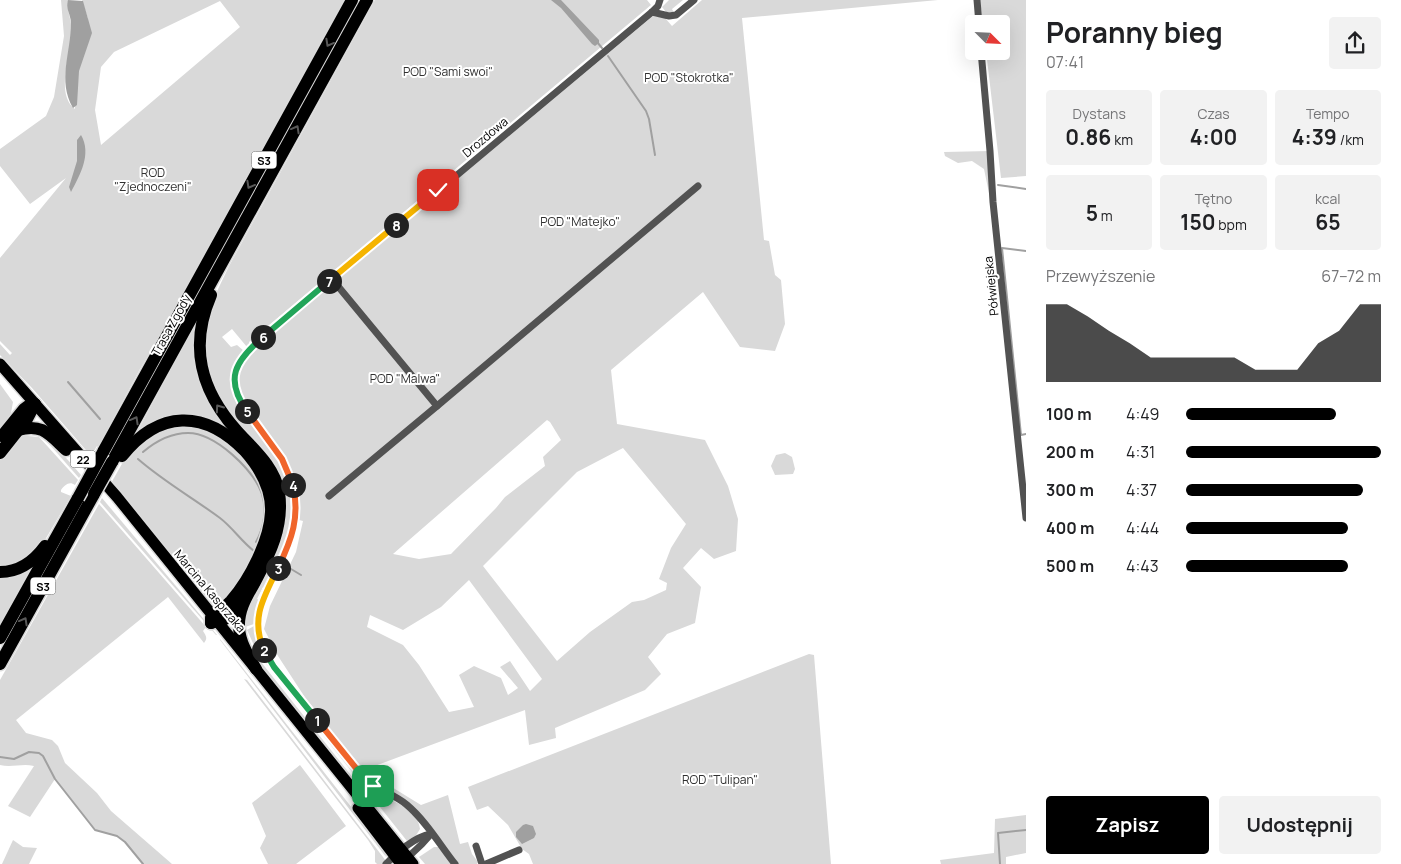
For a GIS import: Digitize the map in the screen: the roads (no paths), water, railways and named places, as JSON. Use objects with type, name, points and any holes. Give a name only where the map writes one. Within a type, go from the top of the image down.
[{"type":"highway","name":"Trasa Zgody","points":[[0,638],[352,0]]},
{"type":"highway","name":"Trasa Zgody","points":[[113,464],[367,0]]},
{"type":"highway","points":[[214,620],[231,615],[243,602],[268,557],[276,537],[280,516],[279,491],[275,478],[266,463],[236,430],[211,396],[200,366],[201,330],[208,302],[238,233]]},
{"type":"highway","points":[[0,453],[29,404]]},
{"type":"highway","points":[[113,464],[134,441],[146,432],[159,425],[188,420],[207,424],[222,431],[241,447],[257,466],[267,485],[270,499],[270,519],[265,540],[237,594],[214,620]]},
{"type":"highway","points":[[0,439],[15,426],[32,427],[42,429],[66,450]]},
{"type":"highway","name":"S3","points":[[0,664],[86,508],[113,464]]},
{"type":"highway","points":[[0,572],[17,570],[33,560],[65,520]]},
{"type":"highway","points":[[243,602],[239,620],[240,636],[256,670]]},
{"type":"main road","name":"Marcina Kasprzaka","points":[[0,364],[66,450],[256,670],[402,860]]},
{"type":"main road","name":"Marcina Kasprzaka","points":[[0,372],[116,498],[402,860]]},
{"type":"street","name":"Drozdowa","points":[[431,834],[407,805],[377,789],[364,778],[274,667],[264,650],[258,634],[258,616],[261,603],[291,538],[296,506],[293,485],[286,467],[240,400],[235,386],[235,374],[240,361],[254,345],[652,12],[658,6],[660,0]]},
{"type":"street","points":[[652,12],[676,15],[694,0]]},
{"type":"street","points":[[977,0],[978,15]]},
{"type":"street","name":"Półwiejska","points":[[982,60],[993,202],[1026,518]]},
{"type":"street","points":[[329,496],[698,186]]},
{"type":"street","points":[[332,279],[438,406]]},
{"type":"street","points":[[386,864],[402,860],[431,834],[455,864]]},
{"type":"street","points":[[476,846],[484,864],[520,850]]},
{"type":"waterway","points":[[597,42],[602,48]]},
{"type":"waterway","points":[[608,56],[646,111],[655,155]]},
{"type":"waterway","points":[[998,185],[1026,189]]},
{"type":"waterway","points":[[1026,251],[1002,248],[1021,435],[1026,434]]},
{"type":"waterway","points":[[68,382],[100,419]]},
{"type":"waterway","points":[[143,452],[164,438],[175,434],[188,433],[210,439],[232,454],[250,474],[262,494],[264,519],[256,542]]},
{"type":"waterway","points":[[138,459],[220,518],[254,551]]},
{"type":"waterway","points":[[286,566],[301,575]]},
{"type":"waterway","points":[[0,757],[14,759],[29,752],[39,753],[43,756],[55,779],[95,830],[117,836],[125,842],[143,864]]},
{"type":"waterway","points":[[1000,864],[998,833],[1026,830]]},
{"type":"park label","name":"POD \"Sami swoi\"","points":[[448,71]]},
{"type":"park label","name":"POD \"Stokrotka\"","points":[[689,77]]},
{"type":"park label","name":"ROD \"Zjednoczeni\"","points":[[153,179]]},
{"type":"park label","name":"POD \"Matejko\"","points":[[580,221]]},
{"type":"park label","name":"POD \"Malwa\"","points":[[405,378]]},
{"type":"park label","name":"ROD \"Tulipan\"","points":[[720,779]]}]
